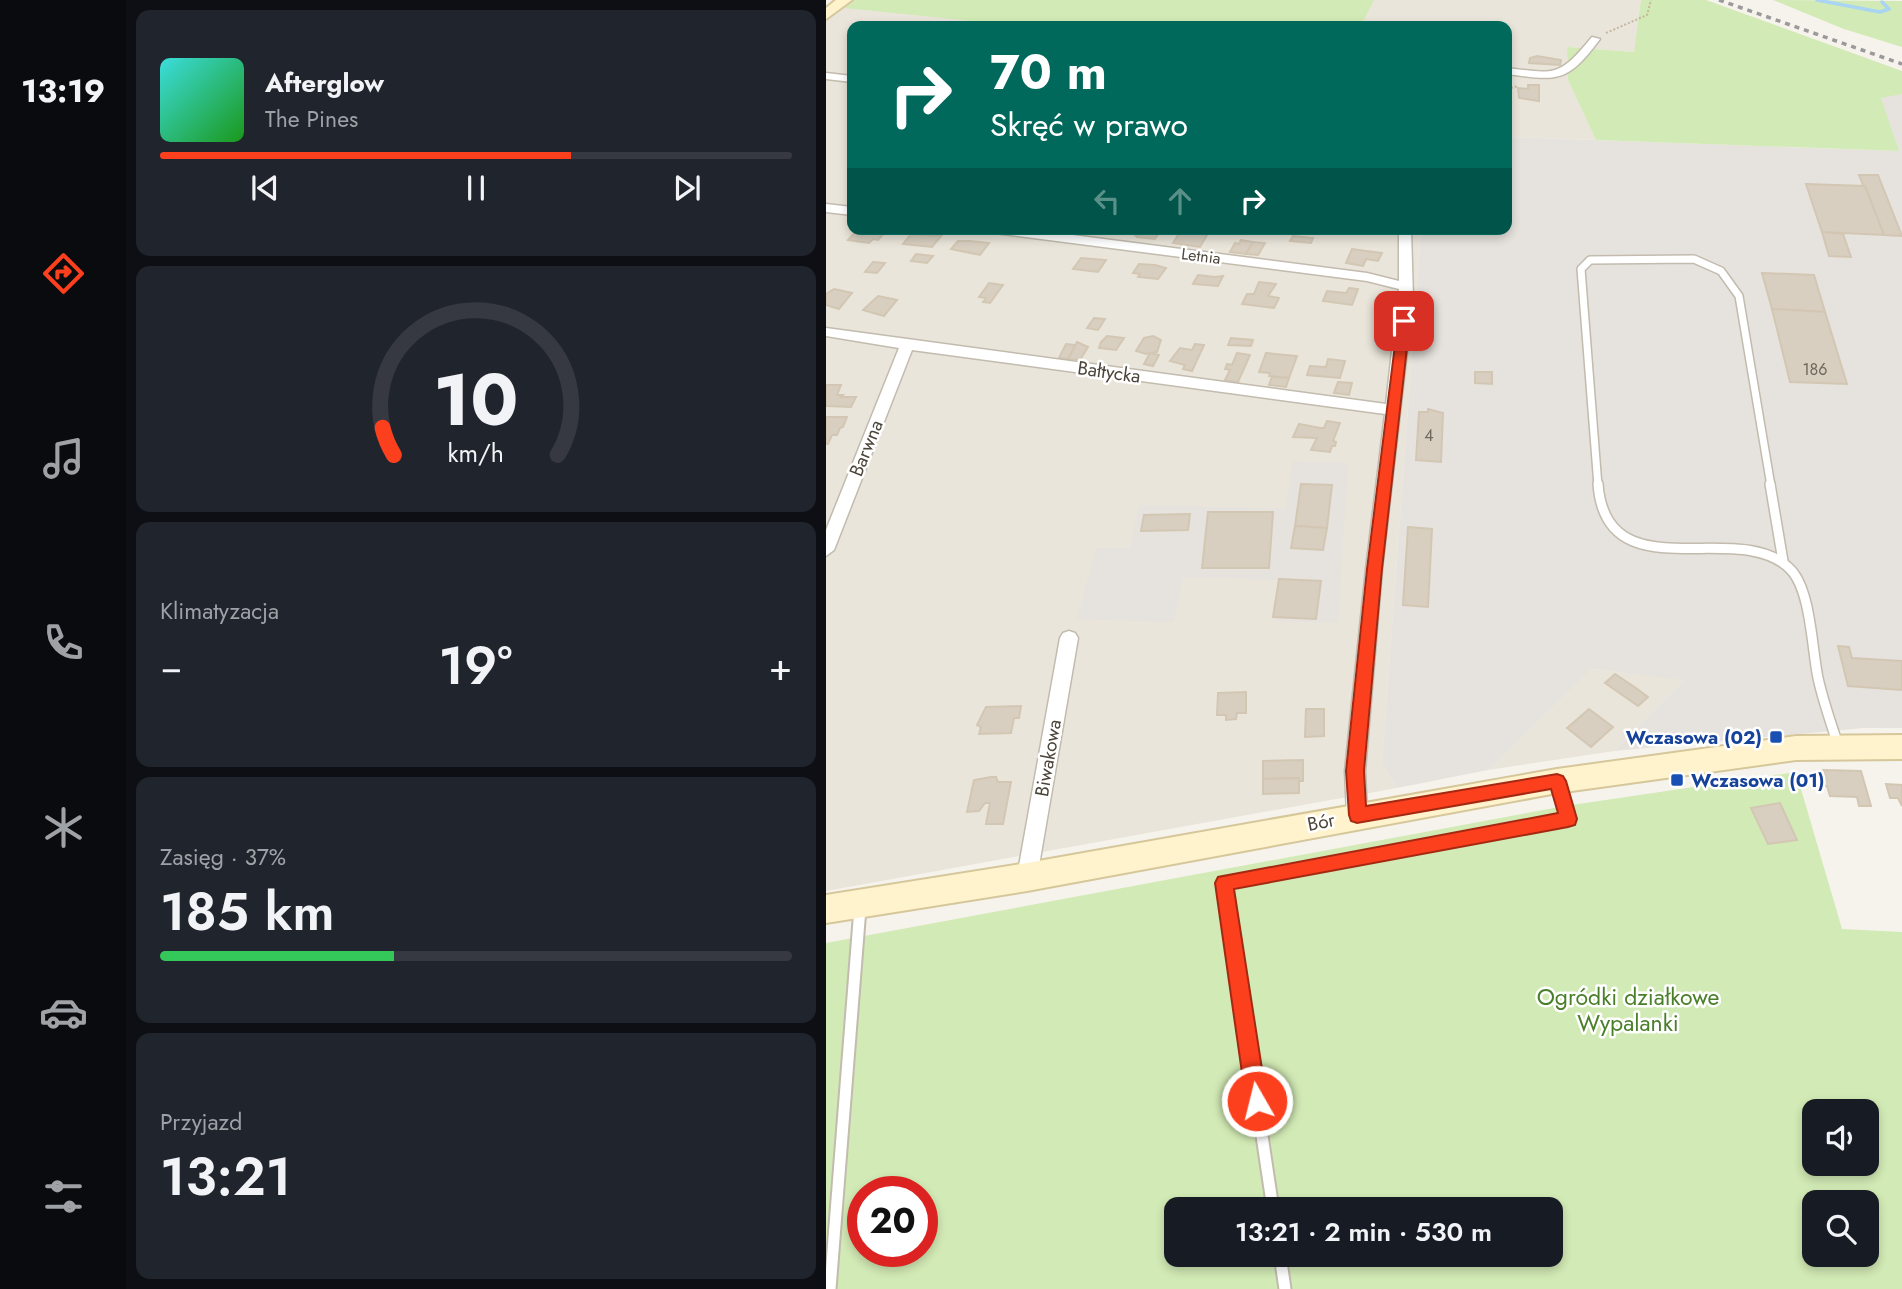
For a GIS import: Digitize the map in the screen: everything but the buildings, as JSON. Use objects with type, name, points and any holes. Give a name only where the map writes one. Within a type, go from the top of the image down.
[{"type":"street","points":[[826,15],[845,0]]},
{"type":"street","points":[[1512,71],[1560,75],[1569,71],[1595,39]]},
{"type":"street","points":[[826,76],[847,78]]},
{"type":"street","points":[[826,208],[847,210]]},
{"type":"street","name":"Letnia","points":[[1042,235],[1367,277],[1406,287]]},
{"type":"street","points":[[1357,815],[1355,771],[1374,569],[1406,287],[1405,235]]},
{"type":"street","name":"Bałtycka","points":[[826,332],[1393,410]]},
{"type":"street","name":"Barwna","points":[[826,550],[907,345]]},
{"type":"street","name":"Biwakowa","points":[[1027,877],[1069,638]]},
{"type":"street","name":"Bór","points":[[826,909],[1027,877],[1357,815],[1557,781],[1796,748],[1902,747]]},
{"type":"lane","points":[[1783,561],[1756,550],[1665,549],[1632,542],[1619,534],[1604,513],[1600,502],[1591,410],[1581,269],[1590,260],[1710,262],[1731,279],[1739,296],[1783,561],[1797,579],[1818,679],[1839,748]]},
{"type":"lane","points":[[1271,1197],[1224,883],[1568,819],[1557,781]]},
{"type":"lane","points":[[830,1289],[860,903]]},
{"type":"lane","points":[[1282,1267],[1285,1289]]},
{"type":"path","points":[[1595,39],[1647,15],[1651,0]]},
{"type":"shaded area","points":[[851,0],[1641,0],[1635,52],[1567,47],[1568,80],[1596,140],[1512,137],[1512,21],[847,21],[847,235],[1421,235],[1382,764],[1397,788],[826,891],[826,21]]},
{"type":"shaded area","points":[[1902,94],[1902,728],[1864,728],[1614,751],[1684,680],[1591,669],[1488,770],[1397,788],[1382,764],[1421,235],[1512,235],[1512,137],[1898,151],[1880,97]]},
{"type":"shaded area","points":[[1292,461],[1348,463],[1338,623],[1275,621],[1280,580],[1183,577],[1174,622],[1077,619],[1096,548],[1130,548],[1139,505],[1286,509]]},
{"type":"shaded area","points":[[1590,669],[1685,679],[1614,751],[1488,770]]},
{"type":"green space","points":[[855,0],[1374,0],[1364,21],[972,21],[845,8]]},
{"type":"green space","points":[[1641,0],[1706,0],[1902,71],[1902,94],[1881,98],[1899,151],[1596,140],[1568,80],[1567,47],[1634,52]]},
{"type":"green space","points":[[1773,0],[1902,1],[1902,47],[1844,29]]},
{"type":"green space","name":"Ogródki działkowe Wypalanki","points":[[1796,772],[1842,929],[1902,932],[1902,1289],[826,1289],[826,943],[1565,806]]},
{"type":"waterway","points":[[1817,0],[1880,12],[1889,9],[1882,2]]},
{"type":"railway","points":[[1719,0],[1902,64]]},
{"type":"place","name":"Wczasowa (02)","points":[[1776,737]]},
{"type":"place","name":"Wczasowa (01)","points":[[1677,780]]},
{"type":"route","points":[[1257,1101],[1224,883],[1568,819],[1557,781],[1357,815],[1355,771],[1374,569],[1404,321]]}]
